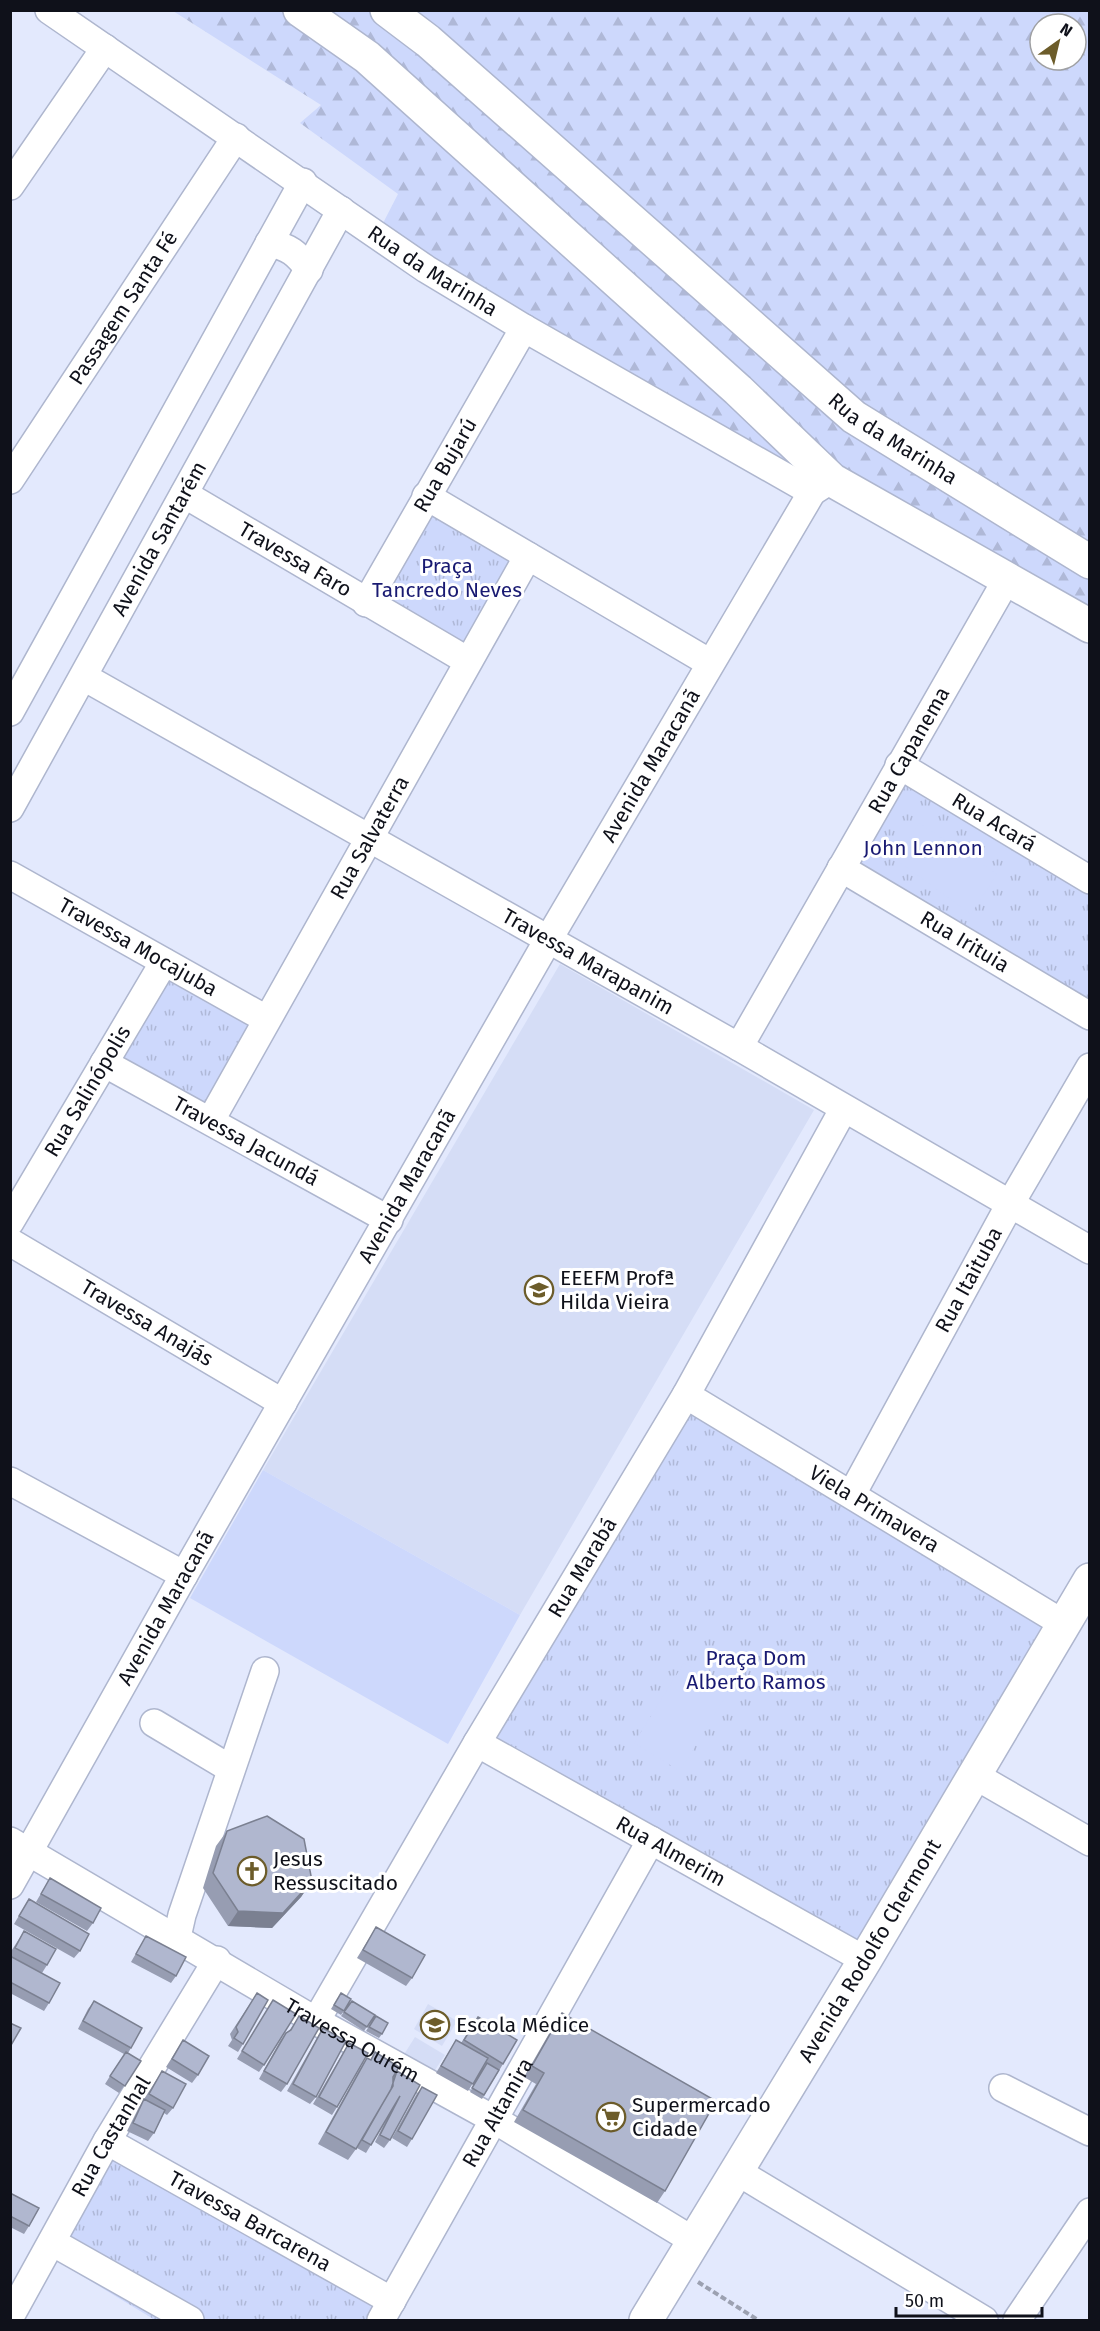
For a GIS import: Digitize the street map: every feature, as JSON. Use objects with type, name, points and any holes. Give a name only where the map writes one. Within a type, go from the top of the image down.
[{"type":"main road","name":"Rua da Marinha","points":[[300,10],[367,57],[738,390],[822,486],[1006,579],[1089,626]]},
{"type":"main road","name":"Rua da Marinha","points":[[387,10],[429,40],[854,417],[1089,562]]},
{"type":"main road","name":"Avenida Rodolfo Chermont","points":[[646,2320],[865,1960],[1089,1580]]},
{"type":"street","name":"Rua da Marinha","points":[[49,10],[426,268],[524,328],[822,486]]},
{"type":"street","points":[[10,186],[105,48]]},
{"type":"street","name":"Passagem Santa Fé","points":[[10,480],[236,137]]},
{"type":"street","points":[[10,712],[303,182]]},
{"type":"street","name":"Avenida Santarém","points":[[10,808],[342,210]]},
{"type":"street","points":[[269,243],[287,247],[298,254],[309,270]]},
{"type":"street","name":"Rua Bujarú","points":[[366,603],[524,328]]},
{"type":"street","name":"Avenida Maracanã","points":[[10,1885],[20,1846],[184,1575],[548,940],[710,663],[822,486]]},
{"type":"street","name":"Travessa Faro","points":[[184,494],[468,661]]},
{"type":"street","points":[[426,496],[710,663]]},
{"type":"street","name":"Rua Salvaterra","points":[[211,1120],[528,556]]},
{"type":"street","name":"Rua Capanema","points":[[738,1047],[1006,579]]},
{"type":"street","name":"Travessa Marapanim","points":[[84,677],[738,1047],[843,1110],[1089,1250]]},
{"type":"street","name":"Rua Acará","points":[[899,765],[1089,880]]},
{"type":"street","name":"Rua Irituia","points":[[841,868],[1089,1016]]},
{"type":"street","name":"Travessa Mocajuba","points":[[10,875],[266,1019]]},
{"type":"street","name":"Rua Salinópolis","points":[[10,1222],[164,962]]},
{"type":"street","name":"Travessa Jacundá","points":[[104,1063],[389,1220]]},
{"type":"street","name":"Rua Itaituba","points":[[852,1494],[1009,1206],[1089,1067]]},
{"type":"street","name":"Rua Marabá","points":[[316,2021],[477,1743],[686,1395],[843,1110]]},
{"type":"street","name":"Travessa Anajás","points":[[10,1242],[283,1403]]},
{"type":"street","name":"Viela Primavera","points":[[686,1395],[1064,1624]]},
{"type":"street","points":[[10,1481],[184,1575]]},
{"type":"street","points":[[177,1937],[182,1915],[265,1671]]},
{"type":"street","points":[[154,1723],[231,1769]]},
{"type":"street","name":"Rua Almerim","points":[[477,1743],[865,1960]]},
{"type":"street","points":[[974,1775],[1089,1842]]},
{"type":"street","name":"Rua Altamira","points":[[386,2311],[651,1840]]},
{"type":"street","name":"Travessa Ourém","points":[[20,1846],[217,1960],[316,2021],[495,2120],[694,2241]]},
{"type":"street","name":"Rua Castanhal","points":[[10,2317],[107,2141],[217,1960]]},
{"type":"street","points":[[1003,2088],[1089,2132]]},
{"type":"street","name":"Travessa Barcarena","points":[[107,2141],[386,2311]]},
{"type":"street","points":[[738,2172],[984,2320]]},
{"type":"street","points":[[1017,2320],[1089,2212]]},
{"type":"street","points":[[52,2242],[190,2320]]},
{"type":"path","points":[[677,2269],[758,2320]]},
{"type":"shaded area","name":"EEEFM Profª Hilda Vieira","points":[[560,964],[814,1110],[520,1615],[263,1470]]},
{"type":"shaded area","name":"Escola Médice","points":[[428,2004],[457,2021],[442,2046],[414,2029]]},
{"type":"shaded area","name":"Escola Médice","points":[[415,2037],[445,2055],[433,2073],[403,2056]]},
{"type":"green space","points":[[173,11],[1089,11],[1089,634],[817,484],[381,227],[398,194],[300,123],[321,105]]},
{"type":"green space","name":"Praça Tancredo Neves","points":[[426,496],[528,556],[468,661],[366,603]]},
{"type":"green space","name":"John Lennon","points":[[899,765],[1089,880],[1089,1016],[841,868]]},
{"type":"green space","points":[[919,823],[997,874],[971,914],[895,859]]},
{"type":"green space","points":[[164,962],[266,1019],[211,1120],[104,1063]]},
{"type":"green space","name":"Praça Dom Alberto Ramos","points":[[686,1395],[1064,1624],[865,1960],[477,1743]]},
{"type":"green space","points":[[263,1470],[520,1615],[448,1744],[190,1598]]},
{"type":"green space","points":[[684,1663],[729,1691],[680,1771],[634,1743]]},
{"type":"green space","points":[[107,2141],[396,2304],[387,2320],[155,2320],[54,2259]]},
{"type":"building","name":"Jesus Ressuscitado","points":[[267,1816],[304,1839],[312,1881],[283,1913],[238,1911],[213,1873],[227,1831]]},
{"type":"building","points":[[50,1878],[101,1908],[93,1923],[41,1894]]},
{"type":"building","points":[[29,1899],[89,1934],[80,1951],[19,1916]]},
{"type":"building","points":[[376,1927],[425,1955],[412,1978],[363,1950]]},
{"type":"building","points":[[24,1931],[56,1949],[47,1965],[15,1948]]},
{"type":"building","points":[[146,1936],[186,1957],[176,1976],[136,1954]]},
{"type":"building","points":[[10,1956],[60,1983],[49,2003],[10,1982]]},
{"type":"building","points":[[257,1993],[268,2000],[243,2044],[234,2038],[238,2032],[236,2027]]},
{"type":"building","points":[[341,1993],[351,1999],[344,2011],[334,2005]]},
{"type":"building","points":[[273,2000],[296,2014],[264,2065],[242,2051]]},
{"type":"building","points":[[94,2001],[142,2028],[131,2048],[83,2021]]},
{"type":"building","points":[[352,2001],[375,2015],[367,2027],[344,2012]]},
{"type":"building","name":"Supermercado Cidade","points":[[562,2013],[716,2101],[665,2191],[523,2110],[544,2073],[532,2066]]},
{"type":"building","points":[[299,2016],[319,2028],[287,2084],[264,2071],[286,2033],[291,2030]]},
{"type":"building","points":[[376,2016],[388,2023],[382,2034],[369,2027]]},
{"type":"building","points":[[478,2017],[517,2040],[503,2064],[464,2040]]},
{"type":"building","points":[[10,2023],[21,2028],[10,2047]]},
{"type":"building","points":[[323,2028],[346,2041],[316,2097],[293,2084]]},
{"type":"building","points":[[183,2040],[209,2056],[198,2075],[172,2059]]},
{"type":"building","points":[[456,2040],[488,2058],[473,2084],[441,2066]]},
{"type":"building","points":[[349,2043],[368,2053],[337,2107],[319,2097]]},
{"type":"building","points":[[126,2052],[141,2061],[125,2086],[110,2076]]},
{"type":"building","points":[[375,2052],[399,2067],[393,2077],[393,2086],[356,2149],[326,2132],[367,2058],[371,2060]]},
{"type":"building","points":[[487,2063],[499,2070],[484,2095],[472,2088]]},
{"type":"building","points":[[162,2071],[186,2084],[173,2108],[149,2094]]},
{"type":"building","points":[[397,2071],[420,2085],[390,2140],[380,2135],[400,2096],[371,2145],[362,2140],[391,2089]]},
{"type":"building","points":[[422,2087],[437,2095],[412,2139],[398,2131]]},
{"type":"building","points":[[144,2099],[165,2110],[154,2133],[133,2123]]},
{"type":"building","points":[[10,2193],[39,2208],[29,2226],[10,2216]]},
{"type":"place","name":"EEEFM Profª Hilda Vieira","points":[[539,1290]]},
{"type":"place","name":"Jesus Ressuscitado","points":[[252,1871]]},
{"type":"place","name":"Escola Médice","points":[[435,2025]]},
{"type":"place","name":"Supermercado Cidade","points":[[611,2117]]}]
